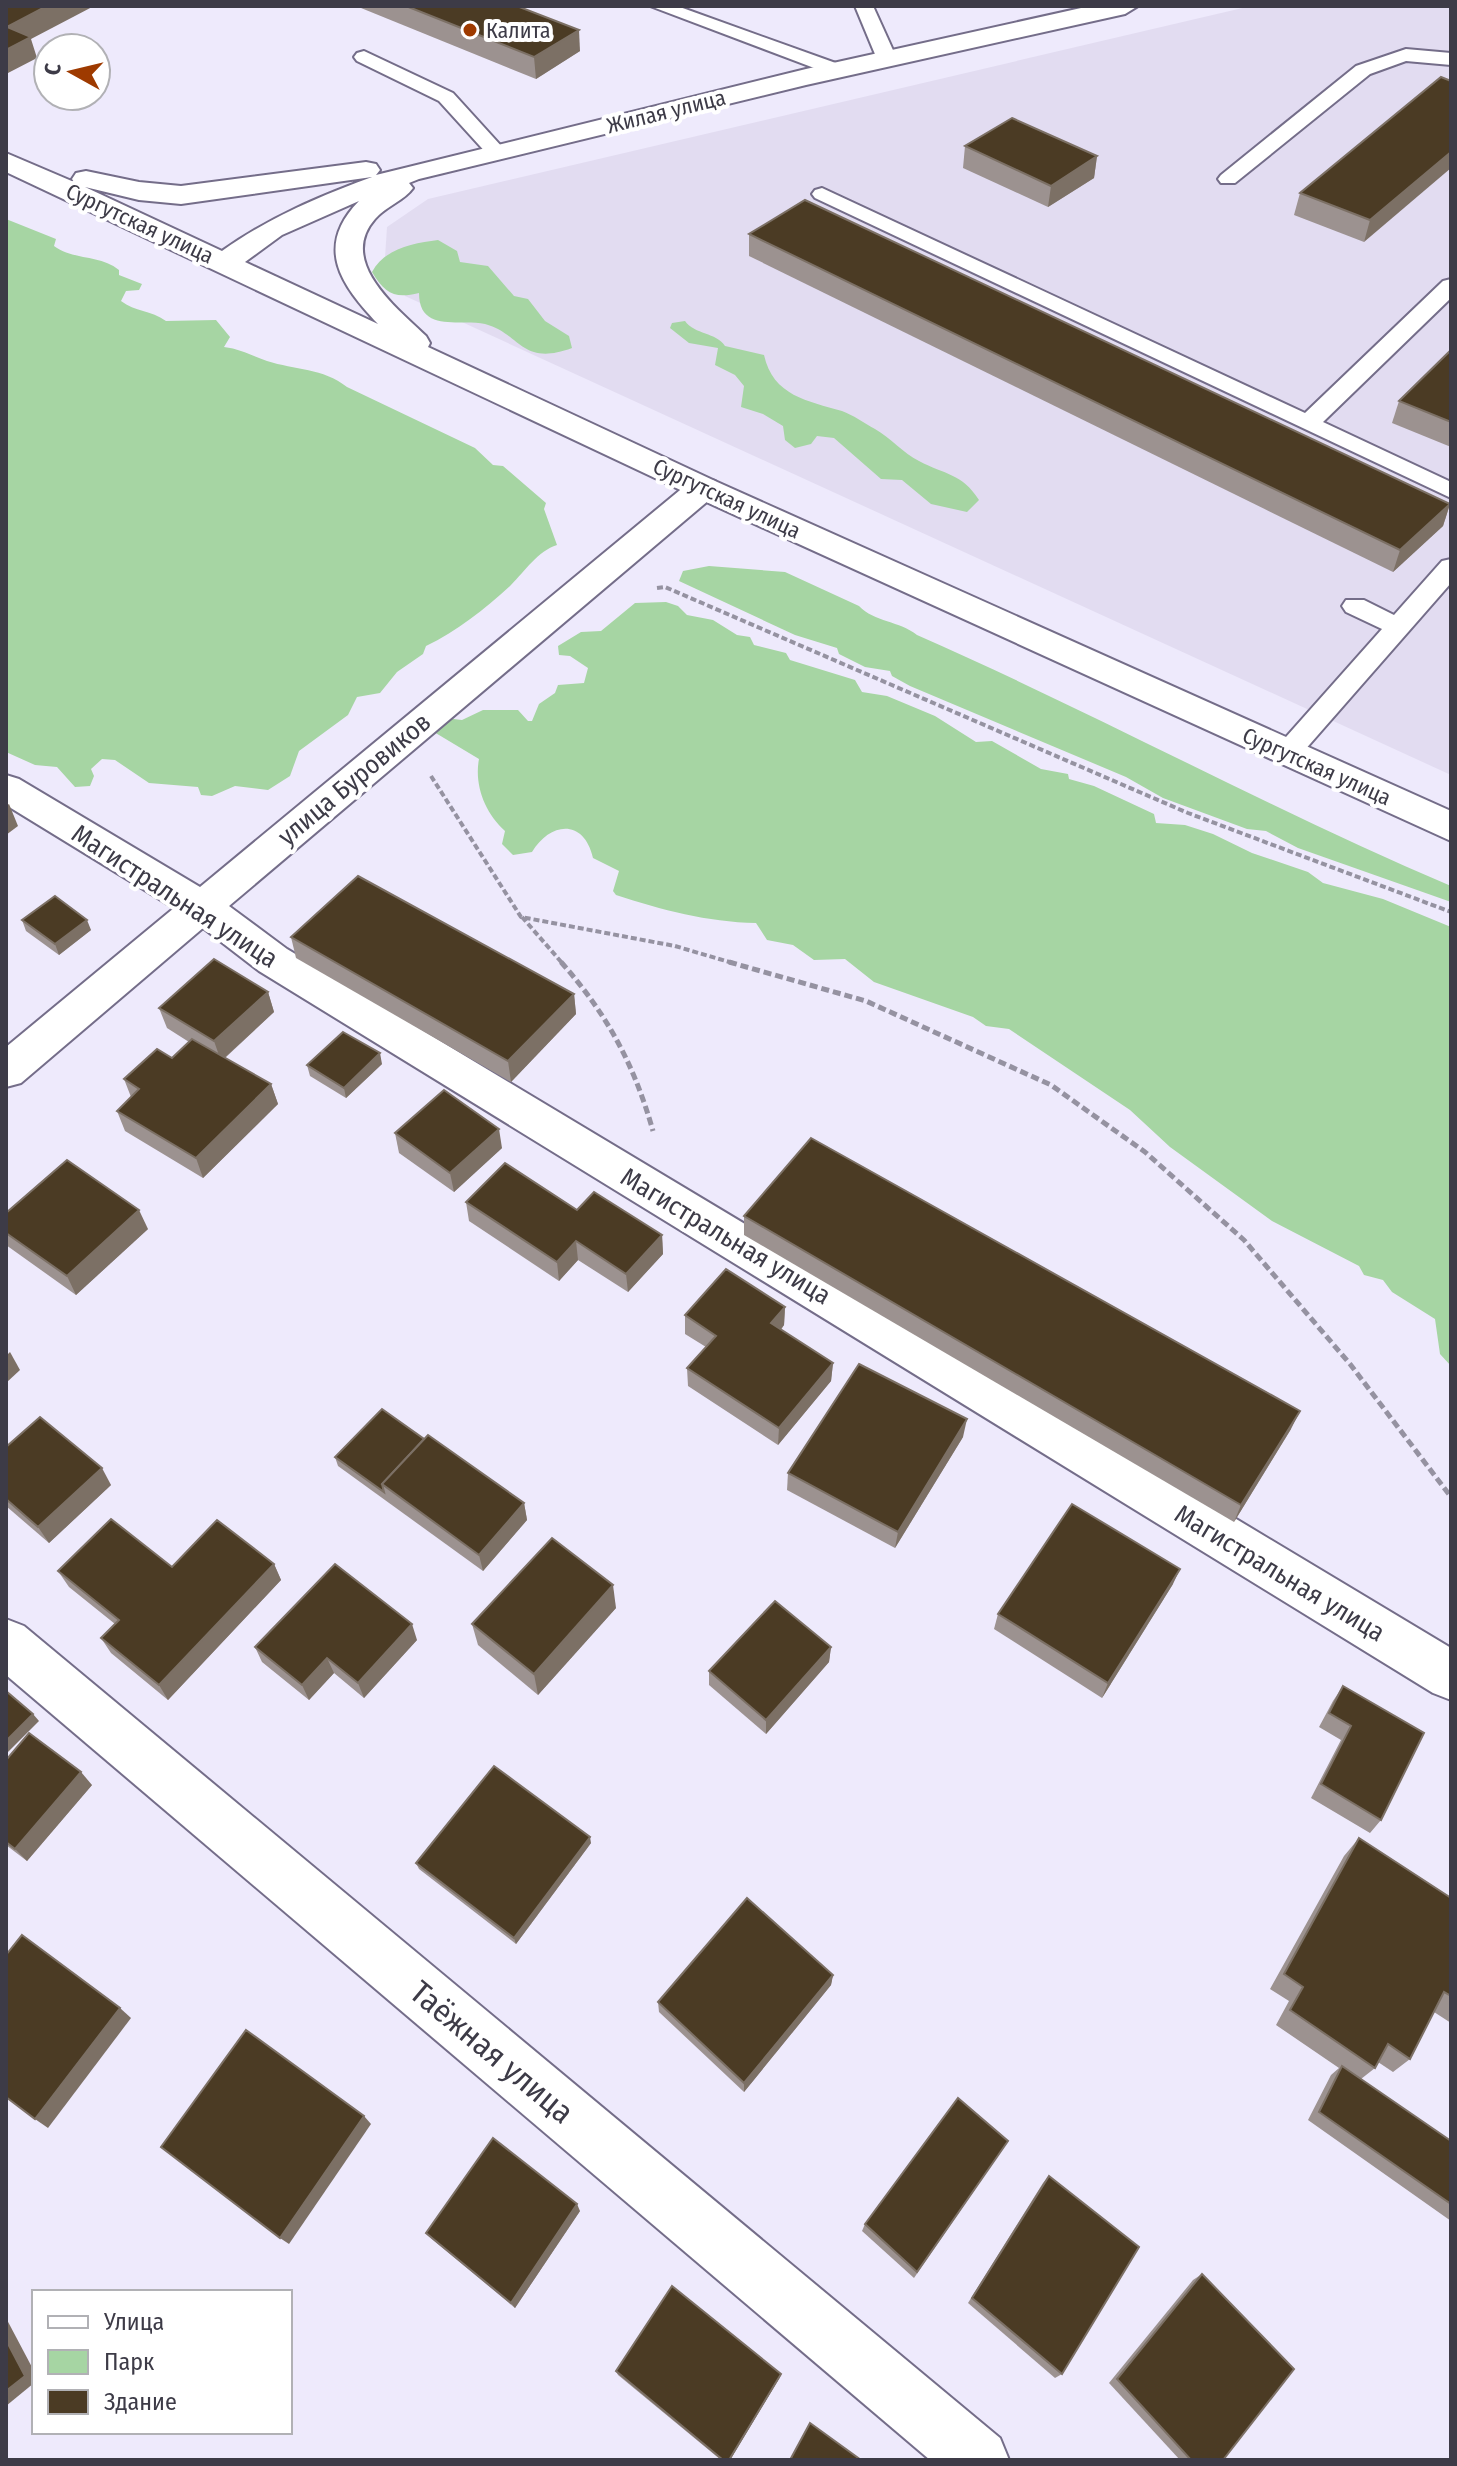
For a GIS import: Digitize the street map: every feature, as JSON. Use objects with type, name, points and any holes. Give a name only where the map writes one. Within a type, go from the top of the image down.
[{"type":"main road","name":"Жилая улица","points":[[225,263],[272,229],[312,209],[397,177],[837,70],[1125,6]]},
{"type":"main road","points":[[6,161],[139,191],[181,195],[482,155]]},
{"type":"main road","points":[[436,364],[364,289],[350,267],[348,238],[360,217],[382,196],[482,155]]},
{"type":"main road","name":"Сургутская улица","points":[[6,161],[703,488],[1451,827]]},
{"type":"main road","name":"улица Буровиков","points":[[6,1071],[703,488]]},
{"type":"main road","name":"Магистральная улица","points":[[6,788],[202,907],[273,960],[1451,1676]]},
{"type":"main road","name":"Таёжная улица","points":[[6,1643],[978,2460]]},
{"type":"lane","points":[[659,6],[837,70]]},
{"type":"lane","points":[[840,6],[866,11],[887,59]]},
{"type":"lane","points":[[1228,179],[1363,70],[1383,59],[1406,54],[1451,59]]},
{"type":"lane","points":[[364,57],[446,97],[482,155]]},
{"type":"lane","points":[[822,194],[1451,491]]},
{"type":"lane","points":[[1308,423],[1451,286]]},
{"type":"lane","points":[[1287,753],[1451,567]]},
{"type":"lane","points":[[1355,606],[1398,627]]},
{"type":"path","points":[[653,589],[665,587],[1188,813],[1451,912]]},
{"type":"path","points":[[429,773],[521,917],[597,1003],[632,1068],[674,1204]]},
{"type":"path","points":[[521,917],[675,946],[866,1001],[1051,1085],[1145,1152],[1244,1240],[1350,1364],[1451,1497]]},
{"type":"shaded area","points":[[1251,6],[1451,6],[1451,775],[405,296],[385,258],[387,227],[428,199]]},
{"type":"green space","points":[[6,219],[56,239],[54,246],[62,251],[111,265],[119,270],[119,275],[142,284],[139,290],[126,291],[121,301],[126,305],[166,321],[216,320],[230,337],[224,347],[328,376],[475,448],[493,465],[503,466],[546,503],[544,509],[557,545],[538,557],[481,611],[426,646],[423,654],[397,672],[380,693],[357,697],[348,715],[299,751],[290,776],[268,790],[235,786],[212,796],[201,795],[198,787],[149,783],[115,760],[102,759],[91,769],[94,776],[90,786],[75,787],[57,767],[35,765],[6,752]]},
{"type":"green space","points":[[438,240],[457,251],[460,262],[488,266],[514,296],[528,299],[545,321],[569,336],[572,348],[542,354],[531,351],[497,328],[485,324],[434,319],[421,306],[419,293],[391,293],[372,272],[392,253],[409,245]]},
{"type":"green space","points":[[685,321],[725,346],[764,355],[775,380],[794,395],[854,417],[913,458],[959,479],[979,500],[967,512],[931,504],[902,480],[881,479],[834,438],[817,436],[811,444],[795,448],[785,440],[783,426],[763,414],[741,407],[744,386],[735,375],[715,365],[718,348],[689,343],[670,328],[672,323]]},
{"type":"green space","points":[[709,566],[785,572],[1451,886],[1451,902],[1298,848],[1266,831],[1247,829],[1163,798],[1126,777],[910,686],[892,676],[890,671],[865,667],[839,654],[837,648],[795,635],[679,581],[683,571]]},
{"type":"green space","points":[[666,602],[678,606],[687,615],[713,620],[737,635],[750,637],[754,645],[786,653],[790,660],[855,680],[862,692],[887,696],[935,716],[976,742],[992,741],[1041,769],[1068,774],[1069,779],[1094,786],[1154,814],[1156,823],[1185,825],[1213,834],[1252,853],[1308,872],[1323,883],[1383,899],[1451,927],[1451,1366],[1440,1354],[1435,1319],[1392,1292],[1383,1280],[1364,1275],[1359,1266],[1272,1221],[1170,1147],[1130,1110],[1009,1029],[986,1026],[973,1017],[874,982],[845,959],[814,960],[793,945],[767,940],[756,923],[685,914],[616,895],[613,891],[619,871],[593,858],[589,845],[574,831],[557,830],[539,842],[532,852],[513,855],[502,844],[505,831],[492,816],[483,798],[478,779],[479,759],[434,732],[445,718],[462,720],[483,710],[518,710],[528,721],[532,721],[539,704],[555,693],[558,685],[584,683],[588,668],[570,656],[559,655],[558,646],[581,632],[601,631],[635,603]]},
{"type":"building","points":[[6,6],[47,6],[7,27],[31,37],[6,50]]},
{"type":"building","points":[[406,6],[517,6],[579,30],[534,57]]},
{"type":"building","points":[[1441,77],[1451,81],[1451,152],[1370,220],[1300,193]]},
{"type":"building","points":[[1012,118],[1097,156],[1051,186],[965,146]]},
{"type":"building","points":[[805,200],[1450,504],[1400,550],[749,234]]},
{"type":"building","points":[[1451,350],[1451,422],[1399,401]]},
{"type":"building","points":[[358,876],[574,994],[508,1061],[291,937]]},
{"type":"building","points":[[55,896],[87,920],[55,944],[22,920]]},
{"type":"building","points":[[214,959],[268,992],[214,1041],[159,1008]]},
{"type":"building","points":[[343,1032],[380,1053],[344,1088],[307,1065]]},
{"type":"building","points":[[192,1039],[271,1084],[196,1158],[117,1111],[139,1089],[124,1079],[157,1049],[172,1058]]},
{"type":"building","points":[[444,1090],[499,1129],[450,1173],[395,1133]]},
{"type":"building","points":[[811,1138],[1300,1411],[1241,1505],[744,1216]]},
{"type":"building","points":[[67,1160],[139,1210],[67,1276],[6,1233],[6,1213]]},
{"type":"building","points":[[505,1163],[577,1210],[594,1192],[662,1235],[626,1274],[576,1241],[557,1262],[466,1202]]},
{"type":"building","points":[[726,1269],[785,1307],[771,1323],[833,1363],[779,1428],[687,1368],[716,1336],[685,1315]]},
{"type":"building","points":[[859,1364],[967,1419],[898,1532],[788,1473]]},
{"type":"building","points":[[382,1409],[424,1439],[382,1484],[384,1492],[335,1457]]},
{"type":"building","points":[[40,1417],[102,1468],[38,1527],[6,1499],[6,1447]]},
{"type":"building","points":[[428,1435],[524,1503],[479,1555],[382,1484]]},
{"type":"building","points":[[1072,1504],[1180,1569],[1108,1683],[998,1614]]},
{"type":"building","points":[[111,1519],[172,1567],[217,1520],[274,1564],[159,1685],[101,1638],[119,1620],[58,1571]]},
{"type":"building","points":[[552,1538],[613,1585],[534,1674],[472,1624]]},
{"type":"building","points":[[335,1564],[412,1624],[358,1683],[327,1658],[302,1685],[255,1647]]},
{"type":"building","points":[[775,1601],[831,1647],[766,1720],[709,1671]]},
{"type":"building","points":[[1343,1686],[1424,1733],[1381,1820],[1321,1784],[1351,1726],[1329,1713]]},
{"type":"building","points":[[6,1691],[33,1714],[6,1741]]},
{"type":"building","points":[[29,1733],[81,1772],[15,1849],[6,1842],[6,1760]]},
{"type":"building","points":[[494,1766],[590,1837],[514,1938],[416,1863]]},
{"type":"building","points":[[1359,1838],[1451,1898],[1451,1996],[1444,1992],[1410,2059],[1388,2044],[1375,2068],[1290,2010],[1303,1987],[1284,1974]]},
{"type":"building","points":[[747,1898],[833,1975],[744,2083],[658,2002]]},
{"type":"building","points":[[22,1935],[120,2008],[35,2119],[6,2097],[6,1955]]},
{"type":"building","points":[[246,2030],[364,2116],[280,2238],[161,2147]]},
{"type":"building","points":[[1342,2066],[1451,2141],[1451,2204],[1319,2112]]},
{"type":"building","points":[[958,2098],[1008,2141],[917,2272],[865,2224]]},
{"type":"building","points":[[493,2138],[577,2204],[511,2303],[426,2233]]},
{"type":"building","points":[[1049,2176],[1139,2247],[1062,2374],[972,2298]]},
{"type":"building","points":[[1202,2274],[1294,2369],[1223,2460],[1191,2460],[1117,2379]]},
{"type":"building","points":[[672,2286],[781,2374],[729,2460],[723,2460],[616,2371]]},
{"type":"building","points":[[6,2340],[25,2376],[6,2391]]},
{"type":"building","points":[[810,2423],[861,2460],[790,2460]]},
{"type":"place","name":"Калита","points":[[470,30]]}]
